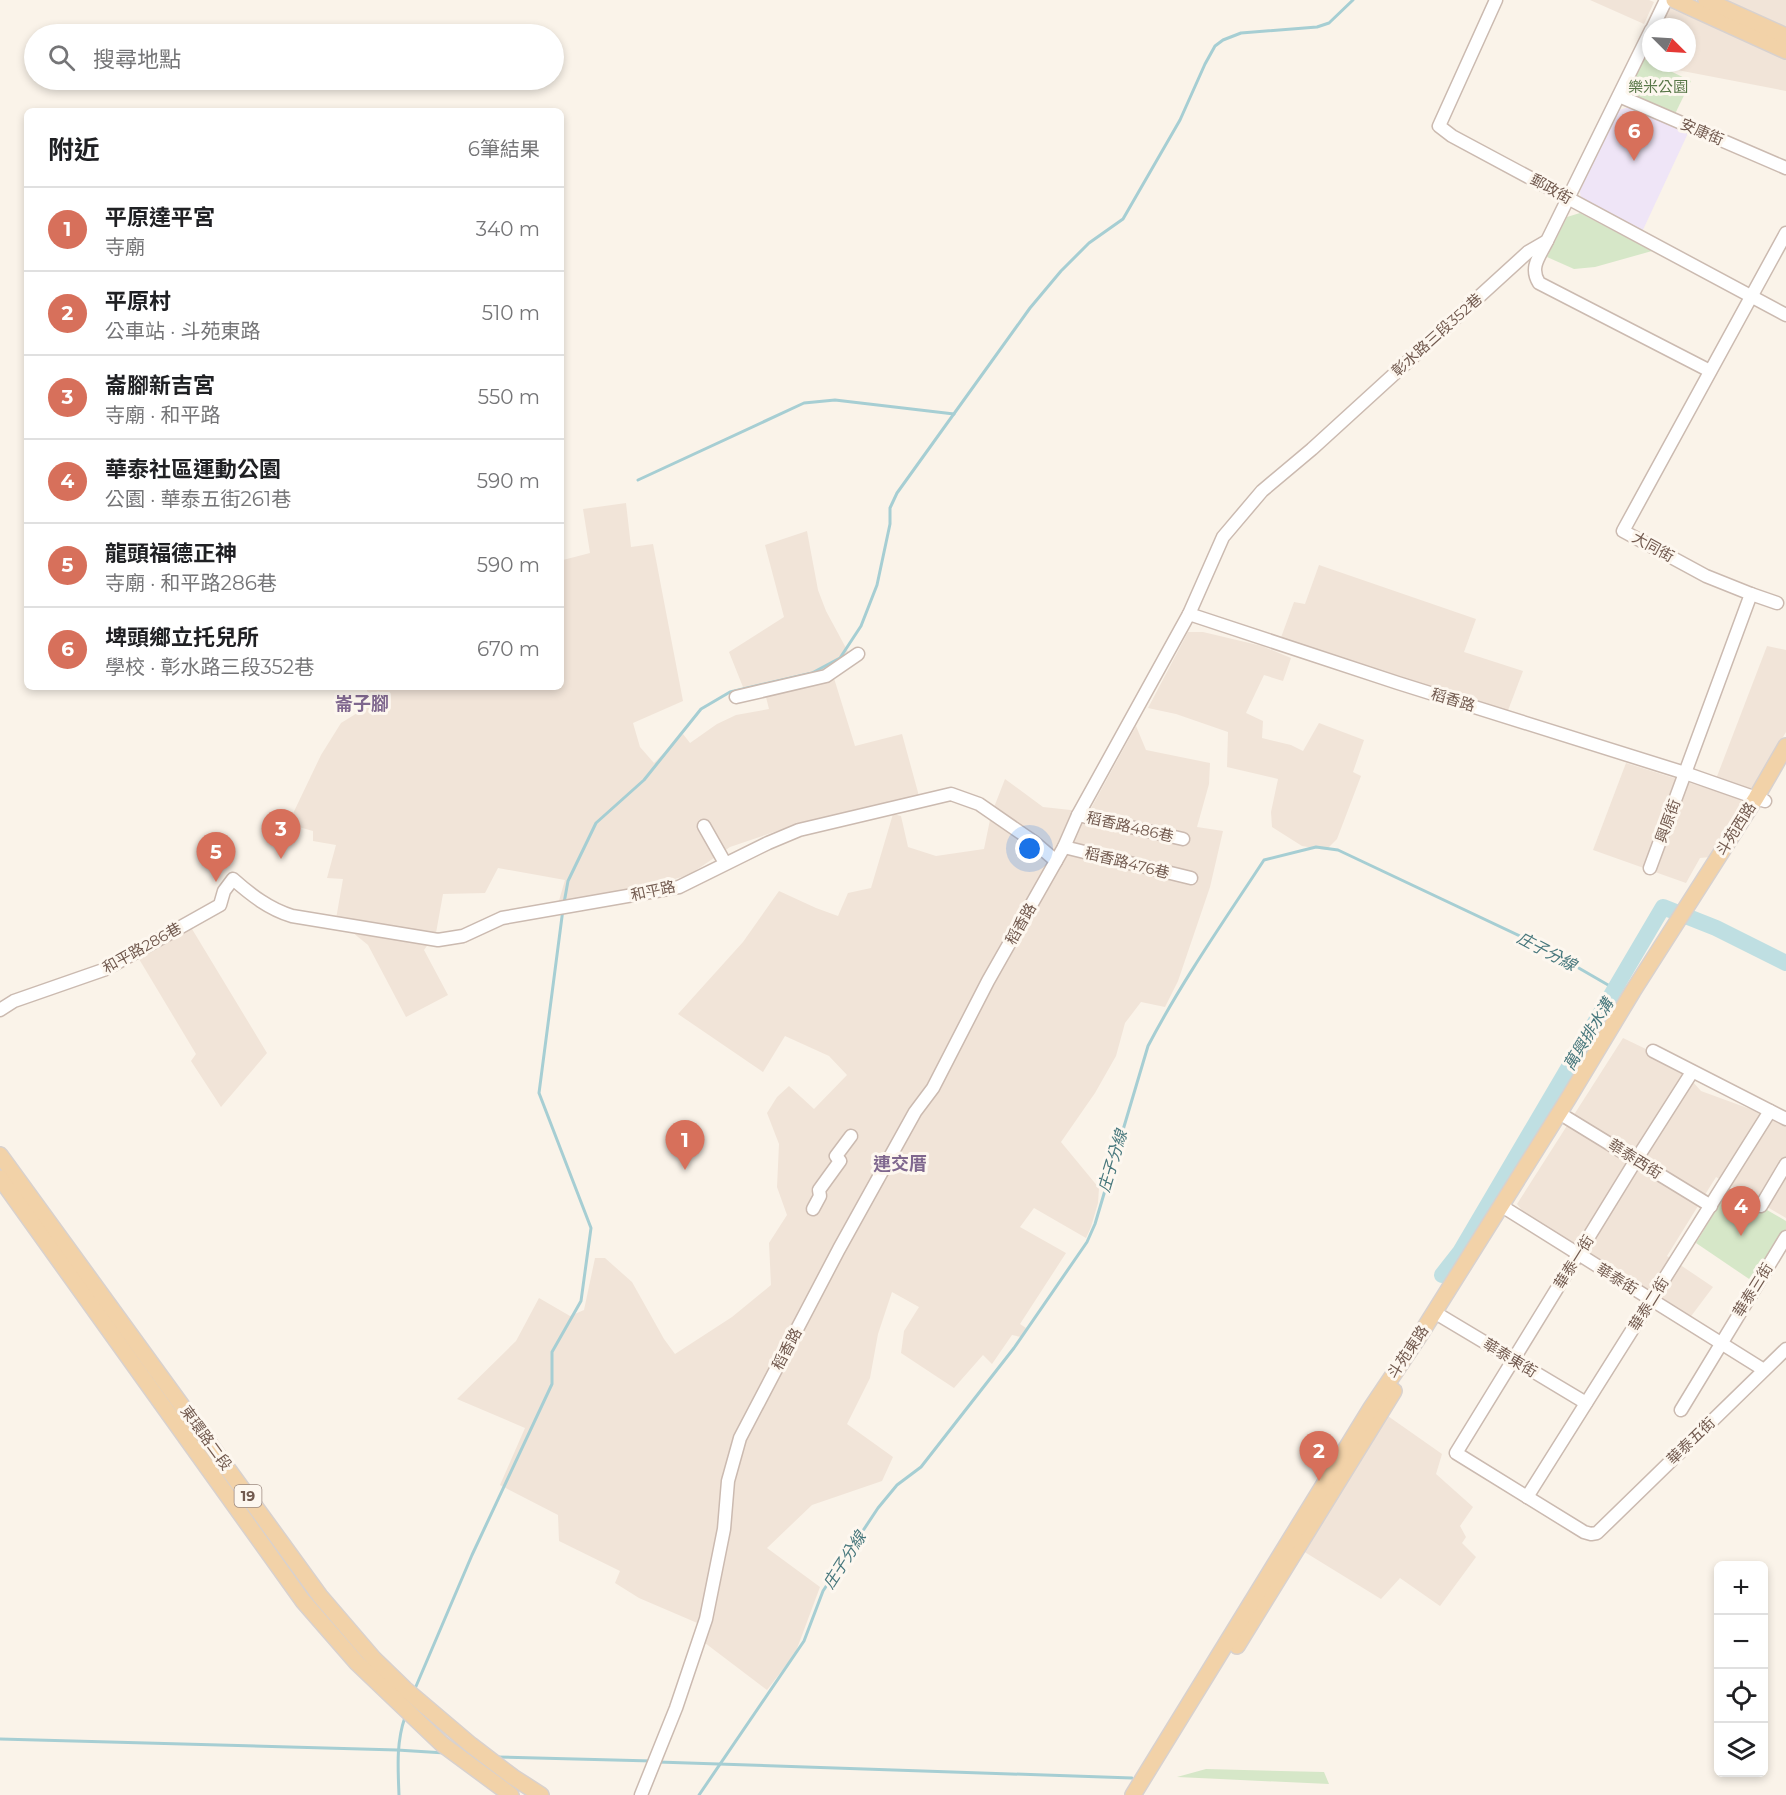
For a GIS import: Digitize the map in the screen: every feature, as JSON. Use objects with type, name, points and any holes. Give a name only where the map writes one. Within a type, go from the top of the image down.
[{"type":"main road","points":[[1674,0],[1786,51]]},
{"type":"main road","points":[[1706,0],[1786,36]]},
{"type":"main road","name":"斗苑西路","points":[[1761,799],[1786,747]]},
{"type":"main road","name":"斗苑西路","points":[[1689,911],[1761,799],[1786,765]]},
{"type":"main road","name":"斗苑東路","points":[[1144,1795],[1689,911]]},
{"type":"main road","name":"東環路二段","points":[[0,1155],[320,1596],[374,1659],[405,1689],[480,1751],[541,1795]]},
{"type":"main road","name":"東環路二段","points":[[0,1178],[303,1601],[357,1664],[442,1744],[511,1795]]},
{"type":"main road","name":"斗苑東路","points":[[1133,1795],[1371,1408],[1438,1315]]},
{"type":"street","name":"郵政街","points":[[1496,0],[1439,126],[1452,136],[1786,315]]},
{"type":"street","points":[[1657,18],[1666,0]]},
{"type":"street","points":[[1642,49],[1534,268],[1534,275],[1539,283],[1710,371]]},
{"type":"street","name":"安康街","points":[[1619,96],[1786,168]]},
{"type":"street","name":"大同街","points":[[1751,594],[1706,576],[1623,531],[1786,233]]},
{"type":"street","name":"彰水路三段352巷","points":[[1189,614],[1222,537],[1262,491],[1312,449],[1528,252],[1547,241]]},
{"type":"street","points":[[1685,773],[1751,594],[1777,603]]},
{"type":"street","name":"稻香路","points":[[641,1795],[676,1708],[706,1619],[724,1529],[728,1482],[740,1438],[839,1249],[915,1112],[933,1088],[988,981],[1064,847],[1078,815],[1189,614],[1368,674],[1761,799]]},
{"type":"street","points":[[736,697],[826,676],[858,654]]},
{"type":"street","name":"興原街","points":[[1650,868],[1685,773]]},
{"type":"street","name":"和平路","points":[[233,879],[250,894],[280,912],[292,916],[438,939],[463,936],[502,918],[679,886],[799,830],[951,794],[979,804],[1034,842],[1056,861]]},
{"type":"street","name":"稻香路486巷","points":[[1078,815],[1183,839]]},
{"type":"street","points":[[704,826],[726,863]]},
{"type":"street","name":"稻香路476巷","points":[[1064,847],[1191,878]]},
{"type":"street","name":"和平路286巷","points":[[0,1010],[14,1001],[106,969],[220,905],[224,891],[233,879]]},
{"type":"street","points":[[1653,1051],[1786,1119]]},
{"type":"street","name":"華泰一街","points":[[1527,1497],[1456,1453],[1692,1072]]},
{"type":"street","name":"華泰二街","points":[[1527,1497],[1770,1111]]},
{"type":"street","name":"華泰西街","points":[[1563,1115],[1711,1206]]},
{"type":"street","points":[[813,1209],[820,1196],[819,1190],[840,1161],[836,1156],[851,1136]]},
{"type":"street","points":[[1761,1206],[1786,1164]]},
{"type":"street","name":"華泰街","points":[[1504,1208],[1764,1370]]},
{"type":"street","name":"華泰三街","points":[[1681,1410],[1786,1238]]},
{"type":"street","name":"華泰東街","points":[[1438,1315],[1586,1404]]},
{"type":"street","name":"華泰五街","points":[[1527,1497],[1584,1532],[1597,1533],[1786,1349]]},
{"type":"shaded area","points":[[1590,0],[1649,0],[1654,2],[1647,18],[1642,18],[1642,23]]},
{"type":"shaded area","points":[[1726,0],[1786,0],[1786,27]]},
{"type":"shaded area","points":[[1667,7],[1693,18],[1661,18]]},
{"type":"shaded area","points":[[1696,19],[1786,58],[1786,91],[1687,72],[1696,72]]},
{"type":"shaded area","points":[[1632,106],[1689,131],[1642,232],[1581,202],[1580,191],[1616,111]]},
{"type":"shaded area","points":[[626,503],[631,547],[653,544],[683,701],[633,723],[640,747],[654,763],[683,734],[690,743],[717,724],[736,715],[769,709],[766,697],[743,702],[743,687],[729,652],[784,617],[765,545],[807,531],[818,590],[826,611],[853,661],[833,675],[855,746],[902,734],[919,796],[817,819],[730,847],[689,875],[646,887],[558,904],[565,880],[498,868],[485,893],[443,894],[436,933],[424,950],[448,995],[406,1017],[368,945],[336,919],[343,879],[327,878],[336,845],[313,841],[313,831],[288,824],[321,755],[341,723],[367,707],[367,690],[564,690],[564,560],[590,553],[583,509]]},
{"type":"shaded area","points":[[1319,565],[1476,619],[1464,652],[1523,671],[1507,713],[1279,643],[1294,602],[1305,604]]},
{"type":"shaded area","points":[[1188,632],[1203,632],[1262,646],[1291,658],[1283,681],[1264,675],[1246,713],[1263,721],[1262,738],[1291,745],[1303,751],[1319,723],[1364,740],[1353,772],[1361,776],[1337,839],[1326,850],[1302,846],[1272,827],[1271,812],[1278,779],[1227,767],[1228,732],[1176,714],[1148,708]]},
{"type":"shaded area","points":[[1767,646],[1786,650],[1786,732],[1751,791],[1716,779]]},
{"type":"shaded area","points":[[1136,726],[1146,750],[1210,763],[1209,784],[1197,827],[1223,831],[1210,887],[1178,981],[1165,1007],[1141,1002],[1125,1023],[1116,1056],[1095,1093],[1061,1142],[1099,1188],[1098,1203],[1091,1227],[1086,1238],[1034,1208],[1020,1227],[1066,1253],[1020,1324],[1026,1328],[1021,1337],[1012,1335],[992,1364],[983,1355],[954,1388],[901,1353],[904,1331],[919,1307],[892,1292],[878,1334],[870,1378],[847,1424],[893,1457],[882,1481],[812,1505],[767,1548],[820,1587],[795,1654],[767,1690],[705,1643],[709,1628],[639,1598],[615,1583],[620,1571],[559,1541],[558,1515],[500,1485],[525,1428],[457,1399],[516,1341],[539,1298],[570,1316],[584,1310],[595,1258],[605,1258],[632,1282],[675,1354],[732,1317],[771,1285],[769,1243],[787,1215],[777,1187],[779,1144],[767,1113],[777,1097],[789,1086],[814,1109],[847,1075],[829,1056],[785,1036],[763,1072],[678,1014],[743,942],[779,891],[838,916],[848,893],[871,888],[893,814],[901,816],[908,847],[936,856],[984,849],[991,815],[1005,779],[1043,807],[1089,812]]},
{"type":"shaded area","points":[[1626,763],[1741,799],[1742,807],[1710,857],[1700,858],[1686,883],[1593,850]]},
{"type":"shaded area","points":[[192,929],[267,1053],[221,1107],[191,1061],[196,1054],[136,954]]},
{"type":"shaded area","points":[[1623,1038],[1677,1064],[1701,1091],[1772,1117],[1786,1125],[1786,1218],[1716,1177],[1667,1256],[1713,1287],[1689,1319],[1524,1213],[1517,1204]]},
{"type":"shaded area","points":[[1385,1414],[1442,1454],[1436,1474],[1473,1507],[1460,1526],[1466,1537],[1462,1543],[1476,1557],[1440,1606],[1400,1578],[1381,1599],[1303,1551]]},
{"type":"green space","name":"樂米公園","points":[[1642,60],[1642,72],[1672,72],[1691,81],[1674,116],[1626,93]]},
{"type":"green space","points":[[1580,213],[1652,251],[1595,267],[1574,269],[1547,257],[1567,217]]},
{"type":"green space","points":[[1729,1188],[1786,1221],[1786,1229],[1755,1283],[1696,1243]]},
{"type":"green space","points":[[1206,1769],[1324,1772],[1329,1784],[1177,1777]]},
{"type":"waterway","points":[[564,903],[568,881],[596,823],[644,780],[701,709],[730,692],[812,673],[840,658],[861,626],[877,585],[890,524],[890,508],[897,493],[1030,308],[1061,271],[1089,243],[1123,219],[1180,120],[1215,46],[1241,33],[1317,27],[1329,23],[1353,0]]},
{"type":"waterway","points":[[638,480],[804,403],[835,400],[954,414]]},
{"type":"waterway","name":"庄子分線","points":[[699,1795],[804,1641],[823,1591],[878,1508],[897,1485],[921,1467],[1014,1348],[1087,1242],[1095,1224],[1148,1046],[1189,975],[1264,860],[1316,847],[1338,850],[1539,945],[1615,989]]},
{"type":"waterway","name":"萬興排水溝","points":[[1442,1275],[1460,1252],[1663,907],[1716,928],[1786,963]]},
{"type":"waterway","points":[[414,1691],[472,1555],[552,1384],[552,1352],[581,1301],[591,1228],[539,1093],[563,909]]},
{"type":"waterway","points":[[399,1795],[399,1746],[405,1717]]},
{"type":"waterway","points":[[0,1739],[445,1753]]},
{"type":"waterway","points":[[496,1757],[652,1761]]},
{"type":"waterway","points":[[658,1762],[1132,1778]]},
{"type":"place","name":"埤頭鄉立托兒所","points":[[1634,161]]},
{"type":"place","name":"崙腳新吉宮","points":[[281,859]]},
{"type":"place","name":"龍頭福德正神","points":[[216,882]]},
{"type":"place","name":"平原達平宮","points":[[685,1170]]},
{"type":"place","name":"華泰社區運動公園","points":[[1741,1236]]},
{"type":"place","name":"平原村","points":[[1319,1481]]},
{"type":"district","name":"崙子腳","points":[[362,704]]},
{"type":"district","name":"連交厝","points":[[900,1164]]}]
